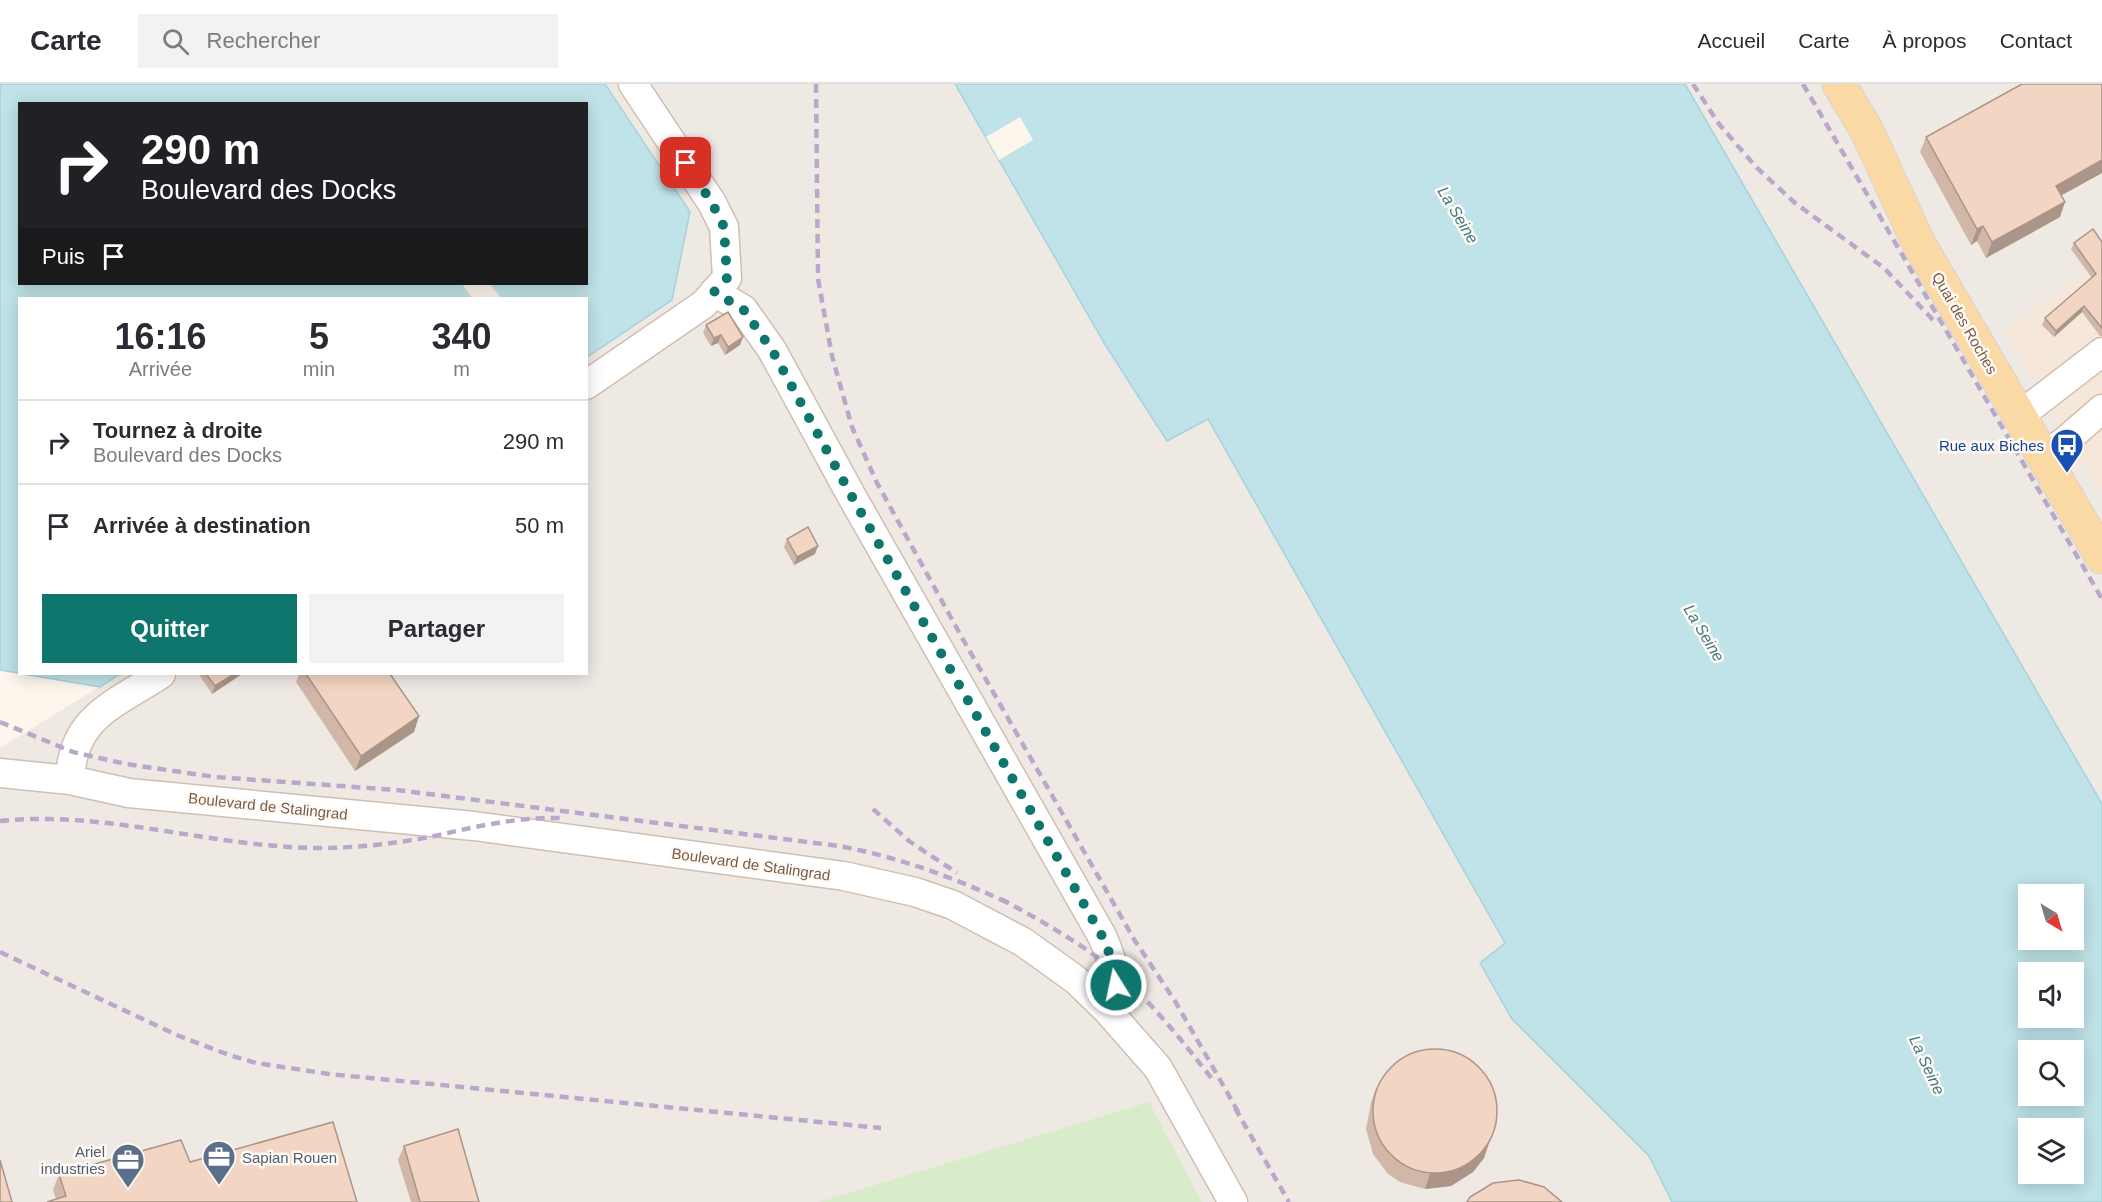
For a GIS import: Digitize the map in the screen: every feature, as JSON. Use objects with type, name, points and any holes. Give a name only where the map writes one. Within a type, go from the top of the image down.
[{"type":"main road","name":"Quai des Roches","points":[[1839,84],[1866,131],[1918,244],[2102,557]]},
{"type":"street","points":[[588,384],[704,304],[727,278],[724,227],[712,203],[633,84]]},
{"type":"street","points":[[714,292],[743,309],[772,350],[851,495],[1102,936],[1115,972],[1116,985],[1107,1010]]},
{"type":"street","points":[[2019,416],[2102,352]]},
{"type":"street","points":[[2045,460],[2102,409]]},
{"type":"street","points":[[2045,460],[2090,438],[2102,435]]},
{"type":"street","points":[[70,780],[73,752],[79,736],[92,719],[159,675]]},
{"type":"street","name":"Boulevard de Stalingrad","points":[[0,773],[70,780],[129,793],[474,826],[887,884],[952,905],[1015,937],[1051,960],[1107,1010],[1158,1068],[1233,1202]]},
{"type":"street","name":"Boulevard de Stalingrad","points":[[0,790],[87,798],[129,793]]},
{"type":"shaded area","points":[[605,84],[957,84],[1106,346],[1167,440],[1208,418],[1505,943],[1480,963],[1512,1019],[1649,1156],[1672,1202],[0,1202],[0,748],[118,675],[588,675],[588,357],[672,300],[690,212]]},
{"type":"shaded area","points":[[1599,84],[2102,84],[2102,257],[2004,332],[2102,494],[2102,981],[2084,927],[2084,884],[2067,884]]},
{"type":"shaded area","points":[[2102,257],[2102,494],[2004,332]]},
{"type":"green space","points":[[1149,1102],[1202,1202],[819,1202]]},
{"type":"water","points":[[0,84],[605,84],[690,212],[672,300],[588,356],[588,297],[18,297],[18,673],[0,670]]},
{"type":"water","name":"La Seine","points":[[955,84],[1685,84],[2102,804],[2102,1202],[1672,1202],[1649,1156],[1512,1019],[1480,963],[1505,943],[1208,419],[1167,441],[1106,346]]},
{"type":"water","points":[[29,675],[118,675],[100,687]]},
{"type":"pier","points":[[1020,117],[1033,140],[999,160],[986,137]]},
{"type":"pier","points":[[463,285],[491,285],[500,297],[471,297]]},
{"type":"building","points":[[2022,84],[2102,84],[2102,160],[2056,186],[2065,202],[1992,242],[1983,226],[1977,229],[1926,137]]},
{"type":"building","points":[[2093,229],[2102,242],[2102,328],[2084,306],[2056,331],[2045,318],[2096,274],[2074,243]]},
{"type":"building","points":[[728,312],[743,337],[728,347],[721,335],[714,338],[706,325]]},
{"type":"building","points":[[808,527],[818,546],[797,557],[787,539]]},
{"type":"building","points":[[207,675],[232,675],[215,686]]},
{"type":"building","points":[[307,675],[391,675],[419,716],[361,756]]},
{"type":"building","points":[[1435,1049],[1459,1054],[1470,1059],[1479,1067],[1487,1076],[1492,1087],[1497,1111],[1492,1135],[1487,1146],[1479,1155],[1470,1163],[1459,1168],[1435,1173],[1411,1168],[1400,1163],[1391,1155],[1383,1146],[1378,1135],[1373,1111],[1378,1087],[1383,1076],[1391,1067],[1400,1059],[1411,1054]]},
{"type":"building","points":[[333,1122],[357,1202],[47,1202],[66,1196],[59,1174],[181,1140],[190,1162]]},
{"type":"building","points":[[458,1129],[479,1202],[420,1202],[404,1146]]},
{"type":"building","points":[[0,1160],[12,1202],[0,1202]]},
{"type":"building","points":[[1519,1180],[1544,1187],[1562,1202],[1467,1202],[1470,1197],[1493,1183]]},
{"type":"railway","points":[[816,84],[818,279],[832,356],[852,427],[877,483],[960,634],[1135,941],[1175,1001],[1240,1115]]},
{"type":"railway","points":[[1693,84],[1719,124],[1756,167],[1795,203],[1884,268],[1933,320]]},
{"type":"railway","points":[[1803,84],[2102,599]]},
{"type":"railway","points":[[0,722],[73,752],[126,764],[215,777],[397,790],[839,846],[925,869],[1008,903]]},
{"type":"railway","points":[[873,809],[909,841],[957,873]]},
{"type":"railway","points":[[0,821],[79,820],[238,842],[317,848],[388,844],[510,821],[560,818]]},
{"type":"railway","points":[[1001,899],[1059,932],[1114,970],[1154,1008],[1213,1080]]},
{"type":"railway","points":[[0,952],[179,1036],[256,1063],[329,1074],[881,1128]]},
{"type":"railway","points":[[1235,1108],[1289,1202]]},
{"type":"place","name":"Rue aux Biches","points":[[2067,474]]},
{"type":"place","name":"Sapian Rouen","points":[[219,1186]]},
{"type":"place","name":"Ariel industries","points":[[128,1189]]},
{"type":"route","points":[[686,163],[712,203],[724,227],[727,278],[714,292],[743,309],[772,350],[851,495],[1102,936],[1113,962],[1116,985]]}]
